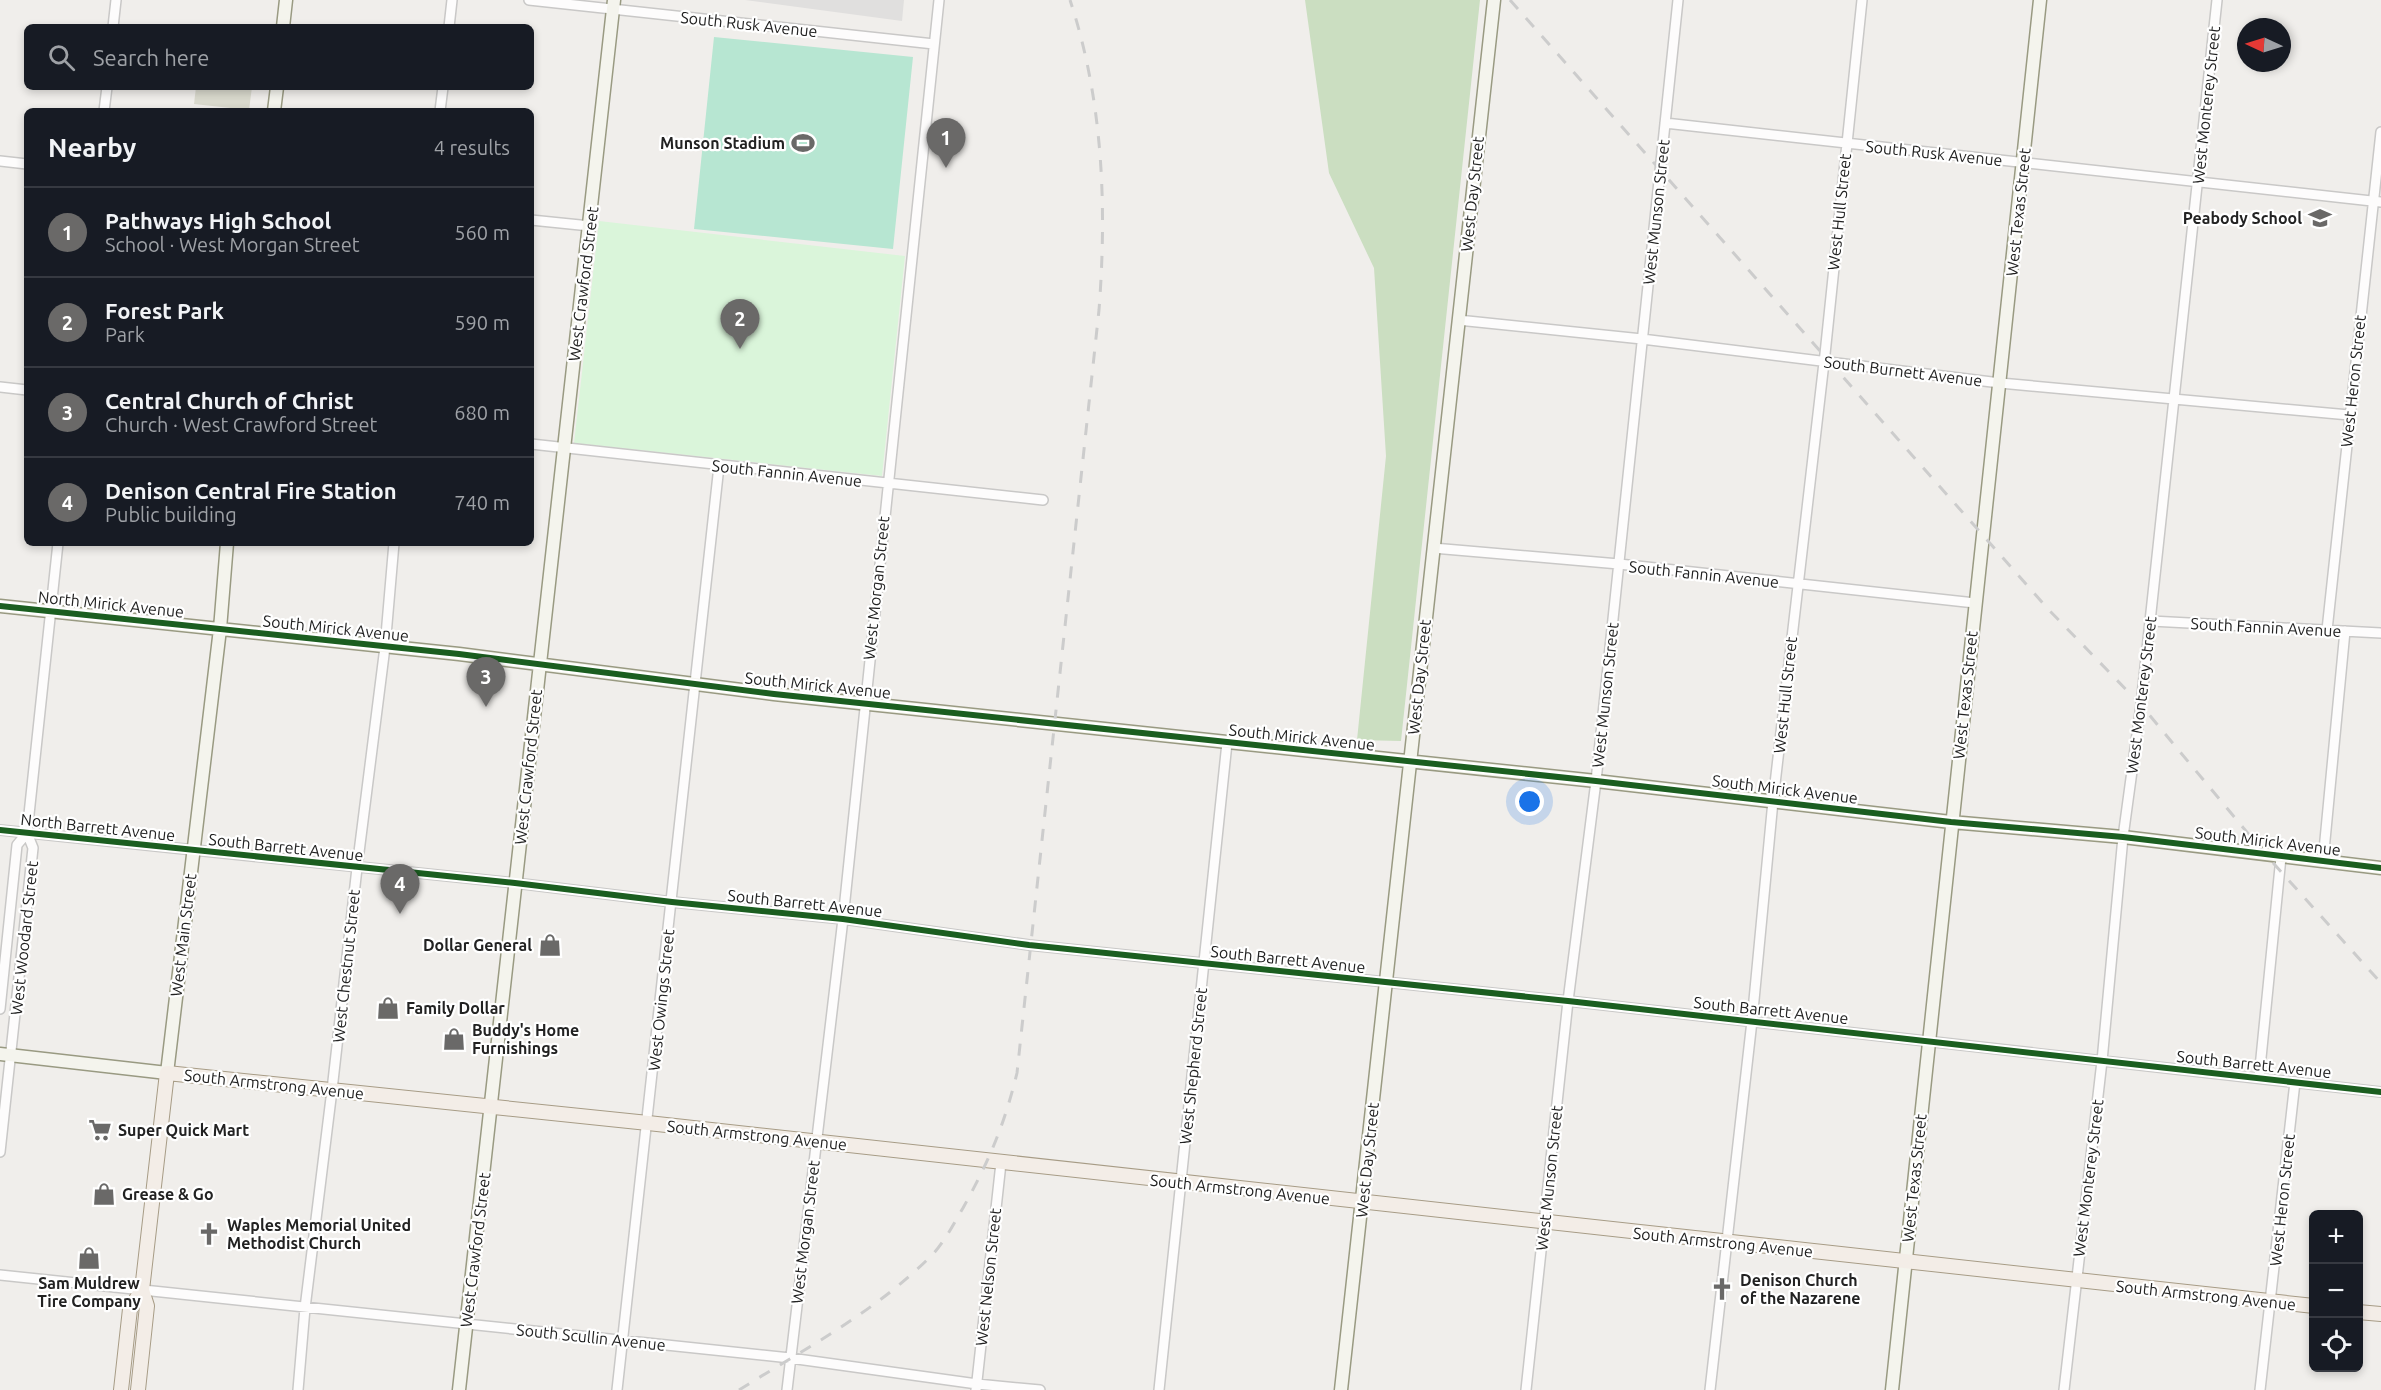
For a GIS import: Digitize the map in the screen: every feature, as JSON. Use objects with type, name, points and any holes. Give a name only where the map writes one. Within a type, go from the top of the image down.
[{"type":"main road","name":"South Armstrong Avenue","points":[[167,1073],[648,1123],[1905,1263],[2309,1306]]},
{"type":"main road","name":"West Main Street","points":[[138,1390],[147,1306],[142,1290],[167,1073]]},
{"type":"main road","name":"West Main Street","points":[[121,1390],[130,1309],[142,1290]]},
{"type":"main road","points":[[2363,1312],[2381,1314]]},
{"type":"street","points":[[114,24],[116,0]]},
{"type":"street","points":[[283,24],[286,0]]},
{"type":"street","points":[[449,24],[452,0]]},
{"type":"street","name":"South Rusk Avenue","points":[[529,0],[613,5],[934,44]]},
{"type":"street","name":"West Morgan Street","points":[[787,1390],[843,919],[939,0]]},
{"type":"street","name":"West Day Street","points":[[1341,1390],[1494,0]]},
{"type":"street","name":"West Munson Street","points":[[1526,1390],[1568,1001],[1596,781],[1678,0]]},
{"type":"street","name":"West Hull Street","points":[[1710,1390],[1862,0]]},
{"type":"street","name":"West Texas Street","points":[[1892,1390],[2040,0]]},
{"type":"street","name":"West Monterey Street","points":[[2064,1390],[2102,1061],[2123,837],[2151,621],[2217,0]]},
{"type":"street","name":"West Crawford Street","points":[[459,1390],[613,5]]},
{"type":"street","points":[[104,108],[107,90]]},
{"type":"street","points":[[274,108],[277,90]]},
{"type":"street","points":[[440,108],[442,90]]},
{"type":"street","name":"South Rusk Avenue","points":[[1665,123],[2377,201]]},
{"type":"street","name":"West Heron Street","points":[[2326,630],[2349,415],[2377,201],[2381,132]]},
{"type":"street","points":[[0,161],[24,164]]},
{"type":"street","points":[[534,220],[590,226]]},
{"type":"street","name":"South Burnett Avenue","points":[[1458,320],[1642,339],[1824,363],[2000,382],[2349,415]]},
{"type":"street","points":[[0,387],[24,390]]},
{"type":"street","name":"South Fannin Avenue","points":[[534,444],[1043,500]]},
{"type":"street","name":"West Owings Street","points":[[617,1390],[719,466]]},
{"type":"street","name":"West Woodard Street","points":[[0,1152],[6,1055],[33,848],[27,833],[58,546]]},
{"type":"street","name":"West Main Street","points":[[167,1073],[220,629],[227,546]]},
{"type":"street","name":"West Chestnut Street","points":[[298,1390],[305,1308],[385,647],[394,546]]},
{"type":"street","name":"South Fannin Avenue","points":[[1433,548],[1619,564],[1975,603]]},
{"type":"street","name":"North Mirick Avenue","points":[[0,606],[220,629]]},
{"type":"street","name":"South Fannin Avenue","points":[[2151,621],[2381,633]]},
{"type":"street","name":"South Mirick Avenue","points":[[220,629],[864,704],[1596,781],[1952,822],[2123,837],[2381,868]]},
{"type":"street","points":[[2323,861],[2345,631]]},
{"type":"street","name":"West Shepherd Street","points":[[1159,1390],[1227,743]]},
{"type":"street","name":"North Barrett Avenue","points":[[0,830],[193,851]]},
{"type":"street","name":"West Woodard Street","points":[[0,1009],[17,845],[27,833]]},
{"type":"street","name":"South Barrett Avenue","points":[[193,851],[515,883],[672,903],[843,919],[1029,945],[1568,1001],[2381,1092]]},
{"type":"street","points":[[2259,1078],[2281,857]]},
{"type":"street","points":[[6,1055],[167,1073]]},
{"type":"street","name":"West Heron Street","points":[[2260,1390],[2295,1082]]},
{"type":"street","name":"West Nelson Street","points":[[976,1387],[1001,1163]]},
{"type":"street","name":"South Scullin Avenue","points":[[0,1275],[790,1358],[976,1387],[1040,1390]]},
{"type":"shaded area","points":[[745,0],[904,0],[902,21]]},
{"type":"shaded area","points":[[196,90],[252,90],[249,108],[194,104]]},
{"type":"green space","points":[[1305,0],[1480,0],[1401,741],[1357,740],[1386,456],[1374,268],[1329,173]]},
{"type":"green space","name":"Munson Stadium","points":[[714,37],[913,57],[893,249],[694,229]]},
{"type":"green space","points":[[599,221],[905,256],[882,476],[574,443]]},
{"type":"railway","points":[[739,1390],[865,1311],[933,1254],[945,1238],[981,1175],[1001,1127],[1017,1073],[1099,310],[1101,271],[1102,192],[1096,114],[1090,76],[1070,0]]},
{"type":"railway","points":[[1510,0],[2048,609],[2141,705],[2266,855],[2381,983]]},
{"type":"cycle path","points":[[0,606],[459,654],[774,694],[1596,781],[1951,822],[2123,837],[2381,868]]},
{"type":"cycle path","points":[[0,830],[843,919],[1029,945],[1568,1001],[2381,1092]]},
{"type":"place","name":"Munson Stadium","points":[[803,143]]},
{"type":"place","name":"Pathways High School","points":[[946,168]]},
{"type":"place","name":"Peabody School","points":[[2320,218]]},
{"type":"place","name":"Forest Park","points":[[740,349]]},
{"type":"place","name":"Central Church of Christ","points":[[486,707]]},
{"type":"place","name":"Denison Central Fire Station","points":[[400,914]]},
{"type":"place","name":"Dollar General","points":[[550,945]]},
{"type":"place","name":"Family Dollar","points":[[388,1008]]},
{"type":"place","name":"Buddy's Home Furnishings","points":[[454,1039]]},
{"type":"place","name":"Super Quick Mart","points":[[100,1130]]},
{"type":"place","name":"Grease & Go","points":[[104,1194]]},
{"type":"place","name":"Waples Memorial United Methodist Church","points":[[209,1234]]},
{"type":"place","name":"Sam Muldrew Tire Company","points":[[89,1258]]},
{"type":"place","name":"Denison Church of the Nazarene","points":[[1722,1289]]}]
